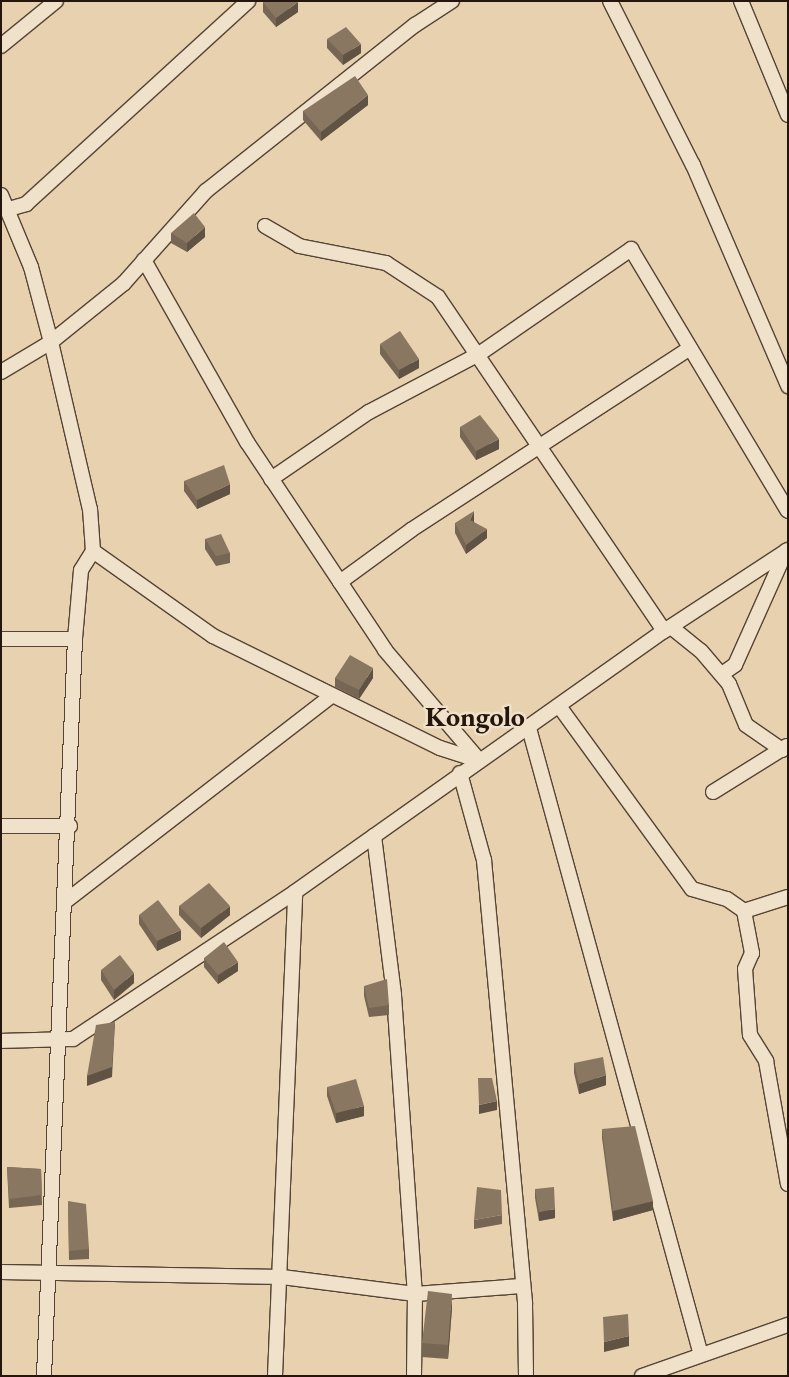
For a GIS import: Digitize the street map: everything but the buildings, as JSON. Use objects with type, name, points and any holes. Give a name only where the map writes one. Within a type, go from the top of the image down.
[{"type":"street","points":[[1,46],[56,1]]},
{"type":"street","points":[[9,209],[26,204],[248,1]]},
{"type":"street","points":[[1,372],[50,342],[124,283],[206,191],[415,25],[452,1]]},
{"type":"street","points":[[610,1],[693,165],[788,386]]},
{"type":"street","points":[[741,1],[788,115]]},
{"type":"street","points":[[1,195],[9,209],[50,342],[90,510],[94,551],[81,570],[75,639],[70,826],[44,1376]]},
{"type":"street","points":[[265,226],[299,246],[386,262],[438,297],[667,629],[722,674],[746,725],[785,748],[713,792]]},
{"type":"street","points":[[271,479],[369,412],[478,354],[631,249],[788,512]]},
{"type":"street","points":[[144,260],[271,479],[385,650],[479,760]]},
{"type":"street","points":[[340,582],[540,446],[690,348]]},
{"type":"street","points":[[94,551],[213,636],[330,697],[440,748],[479,760]]},
{"type":"street","points":[[1,1041],[73,1039],[295,892],[460,773],[529,728],[667,629],[787,551]]},
{"type":"street","points":[[722,674],[735,665],[787,551]]},
{"type":"street","points":[[1,639],[75,639]]},
{"type":"street","points":[[66,901],[330,697]]},
{"type":"street","points":[[559,706],[692,889],[727,899],[744,911],[752,952],[745,969],[750,1035],[766,1062],[784,1135],[788,1184]]},
{"type":"street","points":[[529,728],[701,1355]]},
{"type":"street","points":[[460,773],[484,860],[521,1286],[526,1376]]},
{"type":"street","points":[[1,826],[70,826]]},
{"type":"street","points":[[374,836],[394,995],[415,1294],[414,1376]]},
{"type":"street","points":[[276,1376],[282,1277],[295,892]]},
{"type":"street","points":[[744,911],[788,897]]},
{"type":"street","points":[[1,1272],[282,1277],[415,1294],[521,1286]]},
{"type":"street","points":[[642,1376],[788,1325]]},
{"type":"district","name":"Kongolo","points":[[475,716]]}]
